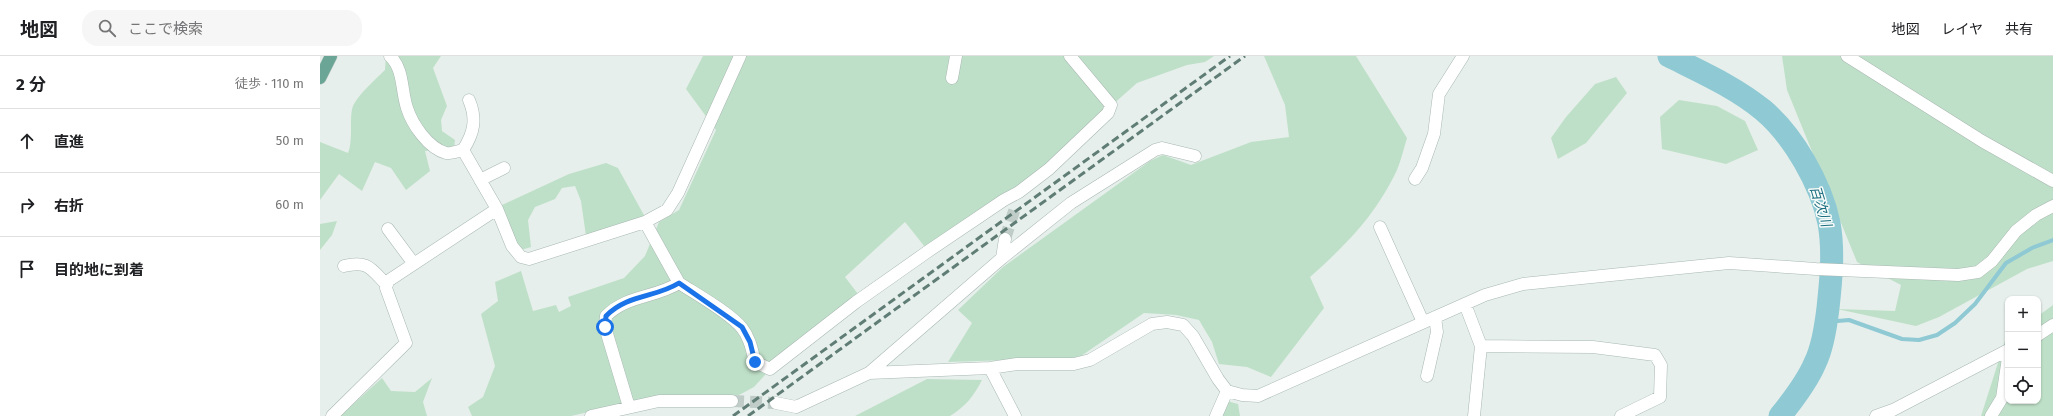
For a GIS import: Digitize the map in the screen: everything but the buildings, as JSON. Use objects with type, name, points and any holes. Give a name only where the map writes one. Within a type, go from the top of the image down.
[{"type":"main road","points":[[320,78],[331,56]]},
{"type":"street","points":[[390,56],[398,66],[407,108],[417,128],[435,148],[447,153],[463,150],[470,139],[475,122],[473,110],[469,100]]},
{"type":"street","points":[[463,150],[497,209],[512,246],[521,257],[529,259],[645,222],[667,210],[678,193],[740,56]]},
{"type":"street","points":[[952,78],[956,56]]},
{"type":"street","points":[[645,222],[679,283],[742,327],[750,342],[755,362],[770,369],[875,288],[1004,200],[1019,192],[1049,169],[1108,113],[1111,105],[1070,56]]},
{"type":"street","points":[[1415,180],[1422,168],[1434,134],[1439,94],[1463,56]]},
{"type":"street","points":[[1847,56],[1982,141],[2053,181]]},
{"type":"street","points":[[776,404],[796,412],[869,373],[1002,258],[1070,203],[1155,150],[1162,148],[1195,156]]},
{"type":"street","points":[[480,180],[504,168]]},
{"type":"street","points":[[1016,205],[1019,192]]},
{"type":"street","points":[[869,373],[990,368],[1017,364],[1074,364],[1090,360],[1152,324],[1167,322],[1183,325],[1193,336],[1218,379],[1227,391],[1242,396],[1258,396],[1485,295],[1523,284],[1729,263],[1816,269],[1958,275],[1978,272],[1992,261],[2016,232],[2036,215],[2053,206]]},
{"type":"street","points":[[332,416],[406,343],[386,288],[388,281],[497,209]]},
{"type":"street","points":[[1380,227],[1423,322]]},
{"type":"street","points":[[388,229],[414,264]]},
{"type":"street","points":[[1002,258],[1005,239]]},
{"type":"street","points":[[344,266],[358,263],[368,266],[387,285]]},
{"type":"street","points":[[629,407],[605,327],[606,316],[624,302],[670,289],[679,283]]},
{"type":"street","points":[[1466,304],[1481,346],[1474,416]]},
{"type":"street","points":[[1427,376],[1437,332],[1435,317]]},
{"type":"street","points":[[2041,333],[2053,325]]},
{"type":"street","points":[[1481,346],[1593,347],[1655,355],[1661,365],[1660,397],[1621,416]]},
{"type":"street","points":[[1876,416],[1893,410],[2005,352]]},
{"type":"street","points":[[990,368],[1015,416]]},
{"type":"street","points":[[1992,416],[2002,398],[2006,368]]},
{"type":"street","points":[[1216,416],[1227,391]]},
{"type":"street","points":[[591,416],[658,400],[732,401]]},
{"type":"green space","points":[[386,56],[441,56],[433,68],[447,106],[441,120],[442,131],[455,140],[454,148],[425,151],[430,171],[406,190],[391,168],[375,162],[362,191],[339,174],[320,200],[320,142],[348,153],[351,140],[352,108],[360,95],[385,70]]},
{"type":"green space","points":[[703,56],[1214,56],[1205,62],[1187,65],[1137,83],[1023,184],[925,247],[905,222],[845,277],[858,294],[797,340],[754,387],[739,395],[660,395],[571,416],[472,416],[468,407],[483,397],[495,366],[481,314],[498,301],[495,282],[521,271],[533,311],[556,305],[559,312],[571,306],[568,297],[624,278],[645,256],[659,222],[679,210],[716,130],[686,89]]},
{"type":"green space","points":[[1264,56],[1356,56],[1407,138],[1397,170],[1370,215],[1348,241],[1310,277],[1324,308],[1271,377],[1247,367],[1219,364],[1212,342],[1199,320],[1176,315],[1144,313],[1081,356],[1071,358],[948,362],[972,323],[958,310],[1003,267],[1150,161],[1163,155],[1191,165],[1251,142],[1289,137],[1285,105]]},
{"type":"green space","points":[[1782,56],[2053,56],[2053,261],[2027,269],[1939,317],[1916,326],[1837,309],[1895,311],[1901,285],[1857,262],[1787,90]]},
{"type":"green space","points":[[1616,77],[1627,93],[1586,143],[1558,159],[1551,138],[1566,117],[1595,84]]},
{"type":"green space","points":[[1679,100],[1717,106],[1745,121],[1758,150],[1726,164],[1662,149],[1660,117]]},
{"type":"green space","points":[[606,163],[618,168],[645,217],[586,236],[581,201],[575,186],[562,188],[555,199],[535,207],[528,220],[531,247],[521,250],[513,236],[502,205],[569,174]]},
{"type":"green space","points":[[337,221],[332,235],[320,250],[320,224]]},
{"type":"green space","points":[[2053,305],[2053,416],[1981,416],[2005,341],[2005,404],[2041,404],[2041,314]]},
{"type":"green space","points":[[382,378],[391,391],[415,392],[432,378],[423,402],[427,416],[340,416]]},
{"type":"green space","points":[[927,379],[982,380],[969,401],[950,416],[855,416]]},
{"type":"green space","points":[[1227,401],[1238,404],[1240,416],[1221,416]]},
{"type":"waterway","name":"百次川","points":[[1669,56],[1718,80],[1741,94],[1774,120],[1795,146],[1804,161],[1820,192],[1825,208],[1831,234],[1832,255],[1824,336],[1818,357],[1812,370],[1795,397],[1780,416]]},
{"type":"waterway","points":[[1826,322],[1849,320],[1902,339],[1919,340],[1937,335],[1955,323],[1975,304],[2006,263],[2032,248],[2053,240]]},
{"type":"tunnel","points":[[1005,239],[1016,205]]},
{"type":"tunnel","points":[[732,401],[776,403]]},
{"type":"railway","points":[[733,416],[1230,56]]},
{"type":"railway","points":[[748,416],[1245,56]]},
{"type":"route","points":[[605,327],[606,316],[624,302],[670,289],[679,283],[726,314],[742,327],[750,342],[755,362]]}]
